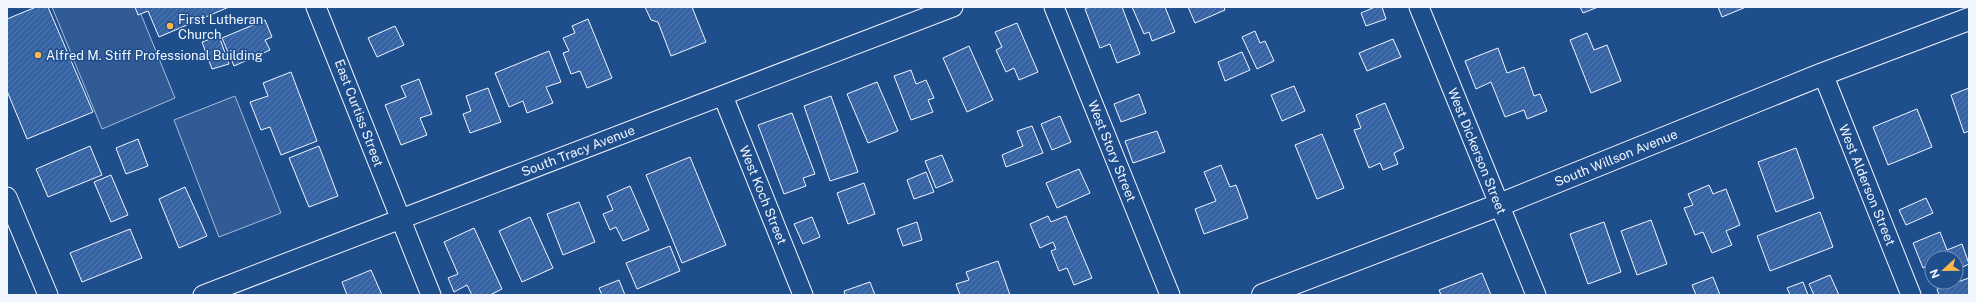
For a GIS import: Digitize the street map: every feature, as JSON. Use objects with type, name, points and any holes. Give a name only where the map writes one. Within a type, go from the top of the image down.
[{"type":"main road","name":"South Willson Avenue","points":[[1263,295],[1499,205],[1823,74],[1969,20]]},
{"type":"street","name":"East Curtiss Street","points":[[316,7],[431,295]]},
{"type":"street","name":"South Tracy Avenue","points":[[202,295],[953,7]]},
{"type":"street","name":"West Story Street","points":[[1054,7],[1170,295]]},
{"type":"street","name":"West Dickerson Street","points":[[1419,7],[1536,295]]},
{"type":"street","name":"West Alderson Street","points":[[1823,74],[1911,295]]},
{"type":"street","name":"West Koch Street","points":[[723,96],[802,295]]},
{"type":"street","points":[[7,197],[48,295]]},
{"type":"shaded area","points":[[52,7],[138,7],[175,98],[102,129]]},
{"type":"shaded area","points":[[235,96],[281,213],[219,237],[174,120]]},
{"type":"building","name":"Alfred M. Stiff Professional Building","points":[[36,7],[48,7],[93,112],[27,139],[7,91],[7,19]]},
{"type":"building","name":"First Lutheran Church","points":[[135,7],[229,7],[159,37],[148,11],[138,15]]},
{"type":"building","points":[[645,7],[692,7],[706,42],[671,56],[658,22],[651,20]]},
{"type":"building","points":[[1089,7],[1122,7],[1140,54],[1117,63],[1110,44],[1100,48],[1085,9]]},
{"type":"building","points":[[1132,7],[1165,7],[1175,32],[1152,41],[1149,32],[1144,34]]},
{"type":"building","points":[[1188,7],[1224,7],[1225,10],[1195,23]]},
{"type":"building","points":[[1375,7],[1382,7],[1386,19],[1366,26],[1361,13]]},
{"type":"building","points":[[1580,7],[1598,7],[1583,13]]},
{"type":"building","points":[[1718,7],[1746,7],[1722,17]]},
{"type":"building","points":[[588,19],[612,78],[587,88],[580,71],[571,74],[563,53],[569,51],[563,38],[575,33],[572,26]]},
{"type":"building","points":[[265,20],[272,37],[265,40],[270,50],[234,66],[222,38]]},
{"type":"building","points":[[1017,23],[1038,72],[1019,80],[1014,68],[1006,72],[996,50],[1002,47],[995,32]]},
{"type":"building","points":[[395,26],[404,45],[377,57],[368,38]]},
{"type":"building","points":[[1255,31],[1260,43],[1265,41],[1274,61],[1257,69],[1242,37]]},
{"type":"building","points":[[1587,33],[1594,50],[1607,45],[1621,81],[1591,93],[1570,40]]},
{"type":"building","points":[[219,36],[229,64],[212,69],[202,42]]},
{"type":"building","points":[[1393,39],[1401,57],[1367,71],[1359,53]]},
{"type":"building","points":[[969,46],[993,100],[967,112],[943,58]]},
{"type":"building","points":[[1498,48],[1507,73],[1524,67],[1534,96],[1540,94],[1547,111],[1527,119],[1524,110],[1505,117],[1491,82],[1476,89],[1465,61]]},
{"type":"building","points":[[549,51],[561,82],[546,87],[553,103],[527,113],[523,101],[509,107],[495,73]]},
{"type":"building","points":[[1242,52],[1250,70],[1225,81],[1218,62]]},
{"type":"building","points":[[911,70],[916,84],[926,80],[934,98],[928,100],[933,112],[911,120],[894,76]]},
{"type":"building","points":[[291,72],[317,141],[281,155],[270,127],[261,130],[250,102],[268,96],[263,83]]},
{"type":"building","points":[[419,79],[432,114],[420,118],[427,135],[401,145],[385,105],[406,97],[401,86]]},
{"type":"building","points":[[877,82],[898,131],[868,143],[847,94]]},
{"type":"building","points":[[1294,86],[1305,111],[1282,121],[1271,95]]},
{"type":"building","points":[[488,88],[501,122],[470,133],[463,114],[471,111],[466,96]]},
{"type":"building","points":[[1969,88],[1969,131],[1964,133],[1951,95]]},
{"type":"building","points":[[1139,94],[1146,113],[1121,122],[1114,104]]},
{"type":"building","points":[[831,96],[858,172],[830,181],[804,106]]},
{"type":"building","points":[[1385,103],[1404,148],[1394,153],[1398,164],[1383,170],[1380,163],[1369,168],[1354,130],[1361,128],[1356,115]]},
{"type":"building","points":[[1917,109],[1932,147],[1888,165],[1873,127]]},
{"type":"building","points":[[792,113],[815,174],[803,178],[806,186],[784,194],[758,125]]},
{"type":"building","points":[[1060,116],[1071,142],[1052,150],[1041,124]]},
{"type":"building","points":[[1032,126],[1043,153],[1006,167],[1002,155],[1023,146],[1017,131]]},
{"type":"building","points":[[1157,131],[1165,152],[1133,163],[1125,141]]},
{"type":"building","points":[[1322,134],[1344,188],[1317,199],[1295,145]]},
{"type":"building","points":[[138,139],[148,166],[126,174],[116,148]]},
{"type":"building","points":[[90,146],[102,175],[48,197],[36,169]]},
{"type":"building","points":[[319,146],[338,196],[309,207],[289,158]]},
{"type":"building","points":[[1796,148],[1814,198],[1776,212],[1758,162]]},
{"type":"building","points":[[942,155],[953,181],[936,188],[925,161]]},
{"type":"building","points":[[690,157],[726,245],[682,263],[646,175]]},
{"type":"building","points":[[1221,165],[1230,187],[1236,185],[1248,218],[1204,234],[1195,209],[1216,201],[1204,172]]},
{"type":"building","points":[[1079,169],[1090,193],[1057,208],[1046,183]]},
{"type":"building","points":[[926,172],[934,192],[914,199],[907,180]]},
{"type":"building","points":[[111,175],[128,215],[111,222],[94,182]]},
{"type":"building","points":[[864,183],[875,214],[848,224],[837,193]]},
{"type":"building","points":[[1709,185],[1713,194],[1726,189],[1740,225],[1726,231],[1732,245],[1712,253],[1703,232],[1695,235],[1684,208],[1693,205],[1688,194]]},
{"type":"building","points":[[630,186],[649,230],[623,241],[616,227],[610,230],[603,214],[613,210],[607,196]]},
{"type":"building","points":[[185,187],[207,236],[179,248],[159,199]]},
{"type":"building","points":[[1926,198],[1933,213],[1906,225],[1899,210]]},
{"type":"building","points":[[579,202],[595,242],[563,255],[547,214]]},
{"type":"building","points":[[1820,212],[1833,247],[1770,271],[1757,236]]},
{"type":"building","points":[[1048,216],[1051,222],[1066,216],[1092,278],[1074,285],[1067,268],[1059,271],[1051,251],[1056,249],[1053,242],[1040,248],[1030,224]]},
{"type":"building","points":[[530,217],[553,268],[522,282],[499,231]]},
{"type":"building","points":[[812,217],[820,237],[803,244],[794,224]]},
{"type":"building","points":[[1651,220],[1667,264],[1637,275],[1621,231]]},
{"type":"building","points":[[917,222],[922,240],[903,246],[897,229]]},
{"type":"building","points":[[1604,222],[1621,272],[1588,284],[1570,234]]},
{"type":"building","points":[[474,228],[502,289],[490,295],[472,295],[467,285],[454,292],[448,278],[458,274],[444,242]]},
{"type":"building","points":[[130,229],[142,258],[82,282],[70,253]]},
{"type":"building","points":[[1940,232],[1947,250],[1924,250],[1923,268],[1913,243]]},
{"type":"building","points":[[1962,244],[1969,264],[1964,266],[1964,250],[1947,250]]},
{"type":"building","points":[[670,246],[680,271],[637,289],[626,263]]},
{"type":"building","points":[[998,261],[1010,295],[960,295],[956,284],[969,280],[966,272]]},
{"type":"building","points":[[371,270],[382,295],[347,295],[342,282]]},
{"type":"building","points":[[1482,273],[1491,295],[1441,295],[1439,290]]},
{"type":"building","points":[[1830,275],[1839,295],[1814,295],[1809,284]]},
{"type":"building","points":[[1713,277],[1720,295],[1696,295],[1692,285]]},
{"type":"building","points":[[1969,278],[1969,295],[1939,295],[1937,290],[1964,290],[1964,280]]},
{"type":"building","points":[[619,280],[625,295],[602,295],[599,288]]},
{"type":"building","points":[[870,282],[875,295],[845,295],[844,291]]},
{"type":"building","points":[[1803,282],[1808,295],[1790,295],[1787,288]]},
{"type":"place","name":"First Lutheran Church","points":[[170,26]]},
{"type":"place","name":"Alfred M. Stiff Professional Building","points":[[38,55]]}]
